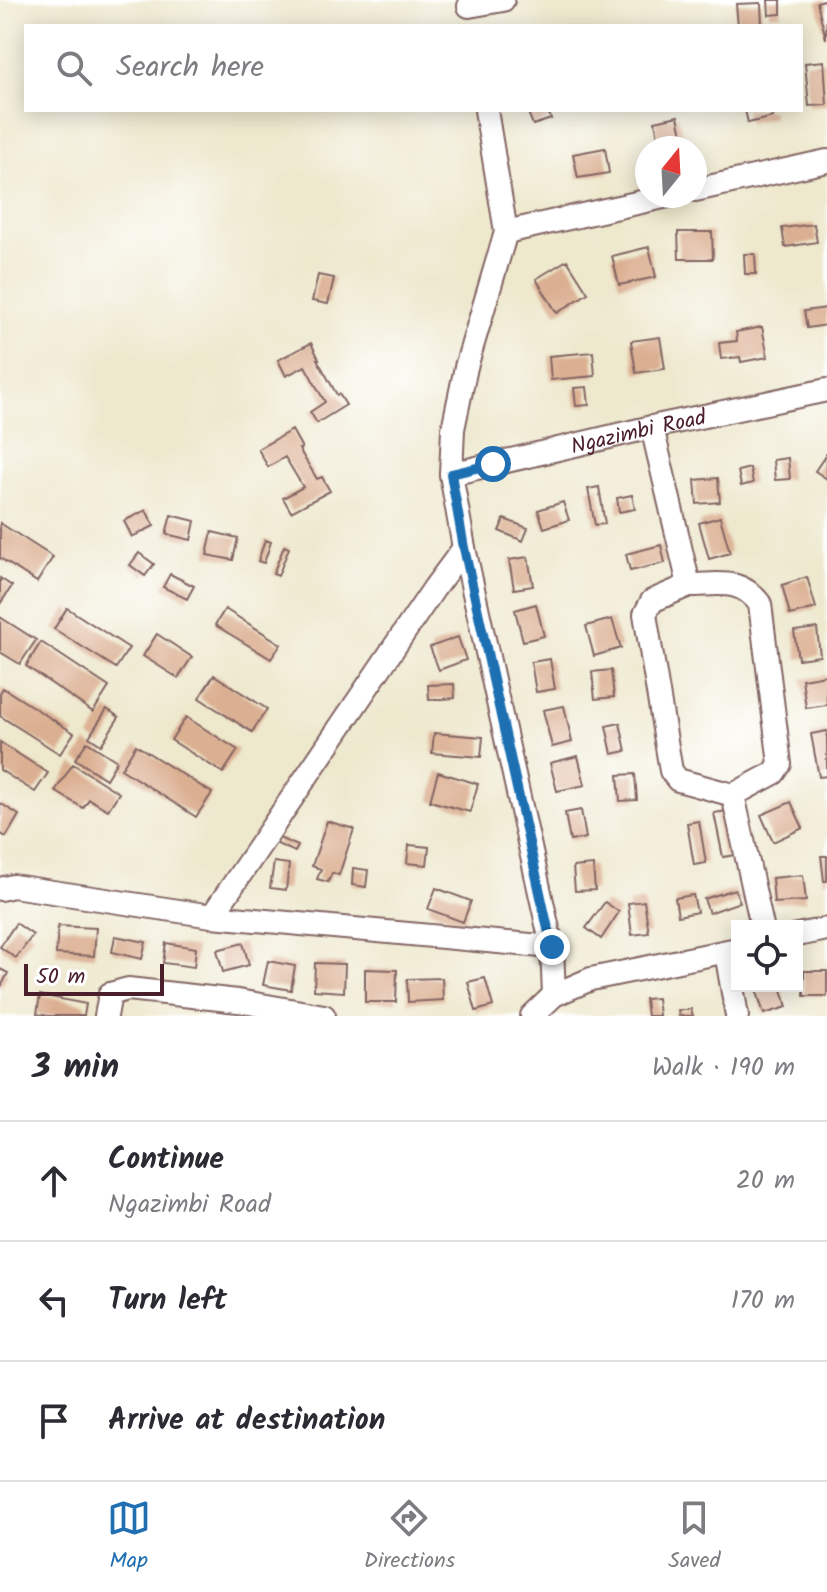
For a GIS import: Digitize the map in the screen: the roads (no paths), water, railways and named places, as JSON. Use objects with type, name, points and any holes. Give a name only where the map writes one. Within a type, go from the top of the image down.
[{"type":"street","points":[[467,11],[503,0]]},
{"type":"street","points":[[486,112],[506,232],[466,367],[453,429],[451,474],[464,548],[552,947],[554,995]]},
{"type":"street","points":[[707,187],[827,161]]},
{"type":"street","points":[[506,232],[635,203]]},
{"type":"street","name":"Ngazimbi Road","points":[[451,474],[827,390]]},
{"type":"street","points":[[652,427],[689,585]]},
{"type":"street","points":[[212,916],[464,548]]},
{"type":"street","points":[[689,585],[739,585],[752,593],[760,604],[780,764],[774,773],[733,795],[678,780],[671,771],[645,614],[652,601],[689,585]]},
{"type":"street","points":[[733,795],[761,920]]},
{"type":"street","points":[[0,889],[13,886],[212,916],[552,947]]},
{"type":"street","points":[[803,934],[827,929]]},
{"type":"street","points":[[532,1016],[554,995],[591,979],[731,951]]},
{"type":"street","points":[[106,1016],[110,994],[128,989],[238,1001],[263,1011],[324,1016]]},
{"type":"street","points":[[735,992],[737,1016]]}]
